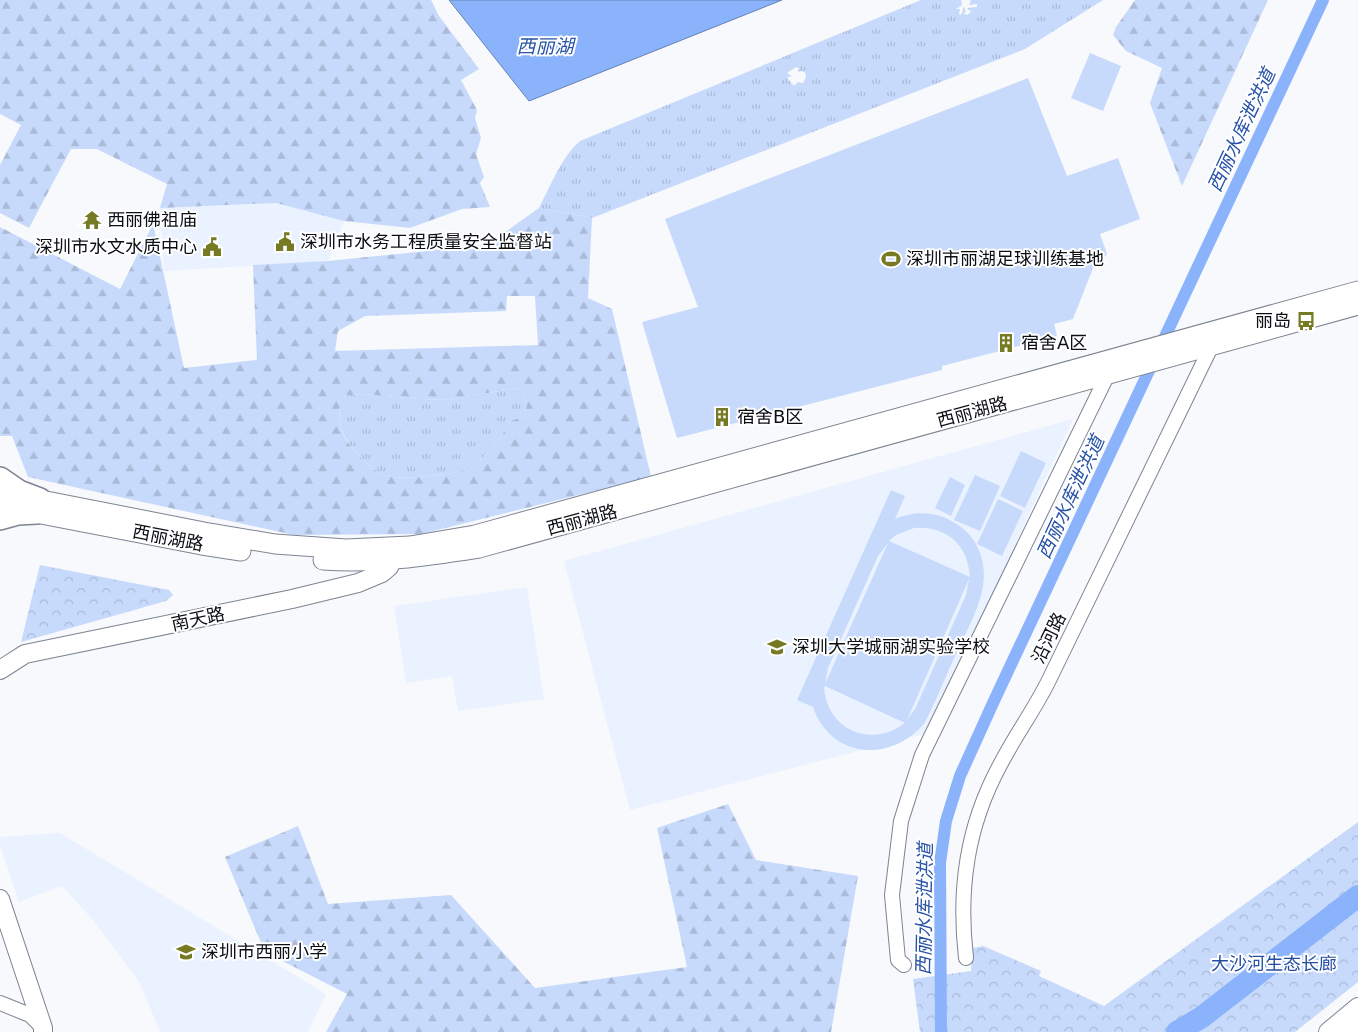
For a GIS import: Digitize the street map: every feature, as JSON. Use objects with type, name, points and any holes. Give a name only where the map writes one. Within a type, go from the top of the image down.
[{"type":"main road","points":[[1150,356],[1210,339],[1358,291]]},
{"type":"main road","points":[[1210,339],[1358,305]]},
{"type":"main road","name":"西丽湖路","points":[[0,492],[39,506],[202,545],[274,556],[348,562],[412,559],[479,548],[1108,374],[1150,356]]},
{"type":"main road","name":"西丽湖路","points":[[0,506],[39,506],[274,544],[346,549],[410,546],[475,535],[1150,356]]},
{"type":"main road","points":[[0,478],[39,506]]},
{"type":"main road","points":[[0,519],[39,506]]},
{"type":"street","name":"沿河路","points":[[966,958],[963,924],[964,882],[970,845],[983,804],[1000,765],[1029,718],[1048,682],[1210,339]]},
{"type":"street","points":[[904,965],[898,960],[892,895],[900,821],[922,755],[1108,374]]},
{"type":"street","name":"南天路","points":[[0,670],[25,654],[292,599],[358,583],[382,573],[389,567],[392,560]]},
{"type":"street","points":[[0,899],[43,1030]]},
{"type":"street","points":[[0,1003],[30,1015],[43,1030]]},
{"type":"street","points":[[1328,1032],[1358,1008]]},
{"type":"street","points":[[1348,1032],[1358,1024]]},
{"type":"shaded area","points":[[276,203],[344,221],[328,261],[164,271],[160,208]]},
{"type":"shaded area","name":"深圳大学城丽湖实验学校","points":[[1073,419],[928,733],[630,810],[564,561]]},
{"type":"shaded area","points":[[527,587],[544,699],[458,711],[452,676],[406,683],[394,606]]},
{"type":"shaded area","name":"深圳市西丽小学","points":[[60,833],[326,994],[308,1032],[160,1032],[140,983],[93,920],[62,886],[19,902],[0,845],[0,837]]},
{"type":"green space","points":[[0,0],[431,0],[439,16],[479,69],[461,80],[477,110],[475,118],[481,138],[476,154],[484,177],[480,183],[490,207],[462,209],[410,228],[344,221],[276,203],[160,208],[167,184],[97,149],[71,149],[29,228],[0,213],[0,165],[21,125],[0,114]]},
{"type":"green space","points":[[921,0],[961,0],[962,5],[956,9],[960,9],[959,14],[961,15],[964,7],[966,12],[963,13],[967,15],[971,12],[967,8],[977,7],[977,4],[969,5],[971,0],[1103,0],[1025,49],[592,218],[539,208],[562,163],[580,141]],"holes":[[[796,67],[799,68],[798,72],[805,72],[806,77],[803,83],[798,82],[794,86],[788,79],[788,77],[792,76],[787,73]]]},
{"type":"green space","points":[[1135,0],[1268,0],[1182,186],[1150,103],[1162,68],[1126,51],[1113,35],[1116,27]]},
{"type":"green space","points":[[1090,53],[1121,66],[1103,111],[1071,98]]},
{"type":"green space","name":"深圳市丽湖足球训练基地","points":[[1028,78],[1067,176],[1118,158],[1140,219],[1100,234],[1107,254],[1101,261],[1095,263],[1073,319],[1054,324],[1057,336],[942,366],[942,370],[677,438],[642,322],[698,307],[665,219]]},
{"type":"green space","points":[[539,208],[592,218],[588,298],[612,309],[651,477],[421,534],[294,535],[28,477],[12,436],[0,436],[0,227],[120,289],[153,224],[184,368],[257,360],[253,265],[328,261],[487,245]],"holes":[[[507,296],[535,296],[538,345],[335,351],[338,331],[365,316],[506,311]],[[515,388],[523,392],[527,401],[525,416],[510,421],[487,454],[474,465],[460,471],[412,477],[390,477],[383,475],[359,456],[344,436],[341,427],[339,414],[341,396],[363,394],[449,400]]]},
{"type":"green space","points":[[515,388],[523,392],[527,401],[525,416],[510,421],[502,435],[481,460],[467,469],[450,473],[425,477],[390,477],[383,475],[353,449],[344,436],[340,422],[341,396],[363,394],[449,400]]},
{"type":"green space","points":[[1021,451],[1046,463],[1025,508],[1000,496]]},
{"type":"green space","points":[[975,475],[1000,486],[980,531],[954,520]]},
{"type":"green space","points":[[950,477],[965,485],[951,516],[935,508]]},
{"type":"green space","points":[[891,490],[905,496],[895,519],[902,516],[924,513],[932,514],[946,518],[967,532],[977,546],[982,560],[983,588],[974,615],[924,724],[910,737],[895,745],[879,749],[862,750],[847,746],[833,737],[822,724],[813,707],[797,700]],"holes":[[[914,528],[926,528],[945,534],[960,546],[965,555],[970,577],[889,541],[896,535]],[[888,543],[825,684],[828,668],[878,556]],[[969,579],[966,595],[916,707],[907,720]],[[825,686],[905,723],[892,731],[878,734],[865,734],[853,731],[842,724],[833,714],[827,702]]]},
{"type":"green space","points":[[998,499],[1023,511],[1002,556],[977,544]]},
{"type":"green space","points":[[40,565],[169,590],[173,595],[166,601],[21,642]]},
{"type":"green space","points":[[728,804],[756,860],[858,876],[831,1032],[326,1032],[347,994],[265,952],[225,857],[298,826],[328,904],[451,895],[535,988],[687,967],[657,828]]},
{"type":"green space","name":"大沙河生态长廊","points":[[1358,822],[1358,982],[1295,1032],[920,1032],[913,979],[971,971],[973,948],[983,946],[1041,971],[1039,976],[1104,1006]]},
{"type":"water","name":"西丽湖","points":[[449,0],[782,0],[529,101]]},
{"type":"waterway","name":"西丽水库泄洪道","points":[[941,1032],[940,863],[946,821],[960,776],[1323,0]]},
{"type":"waterway","points":[[1177,1032],[1202,1017],[1358,896]]},
{"type":"place","name":"西丽佛祖庙","points":[[92,220]]},
{"type":"place","name":"深圳市水务工程质量安全监督站","points":[[285,242]]},
{"type":"place","name":"深圳市水文水质中心","points":[[212,247]]},
{"type":"place","name":"深圳市丽湖足球训练基地","points":[[891,259]]},
{"type":"place","name":"丽岛","points":[[1306,321]]},
{"type":"place","name":"宿舍A区","points":[[1006,343]]},
{"type":"place","name":"宿舍B区","points":[[722,417]]},
{"type":"place","name":"深圳大学城丽湖实验学校","points":[[777,647]]},
{"type":"place","name":"深圳市西丽小学","points":[[186,952]]}]
